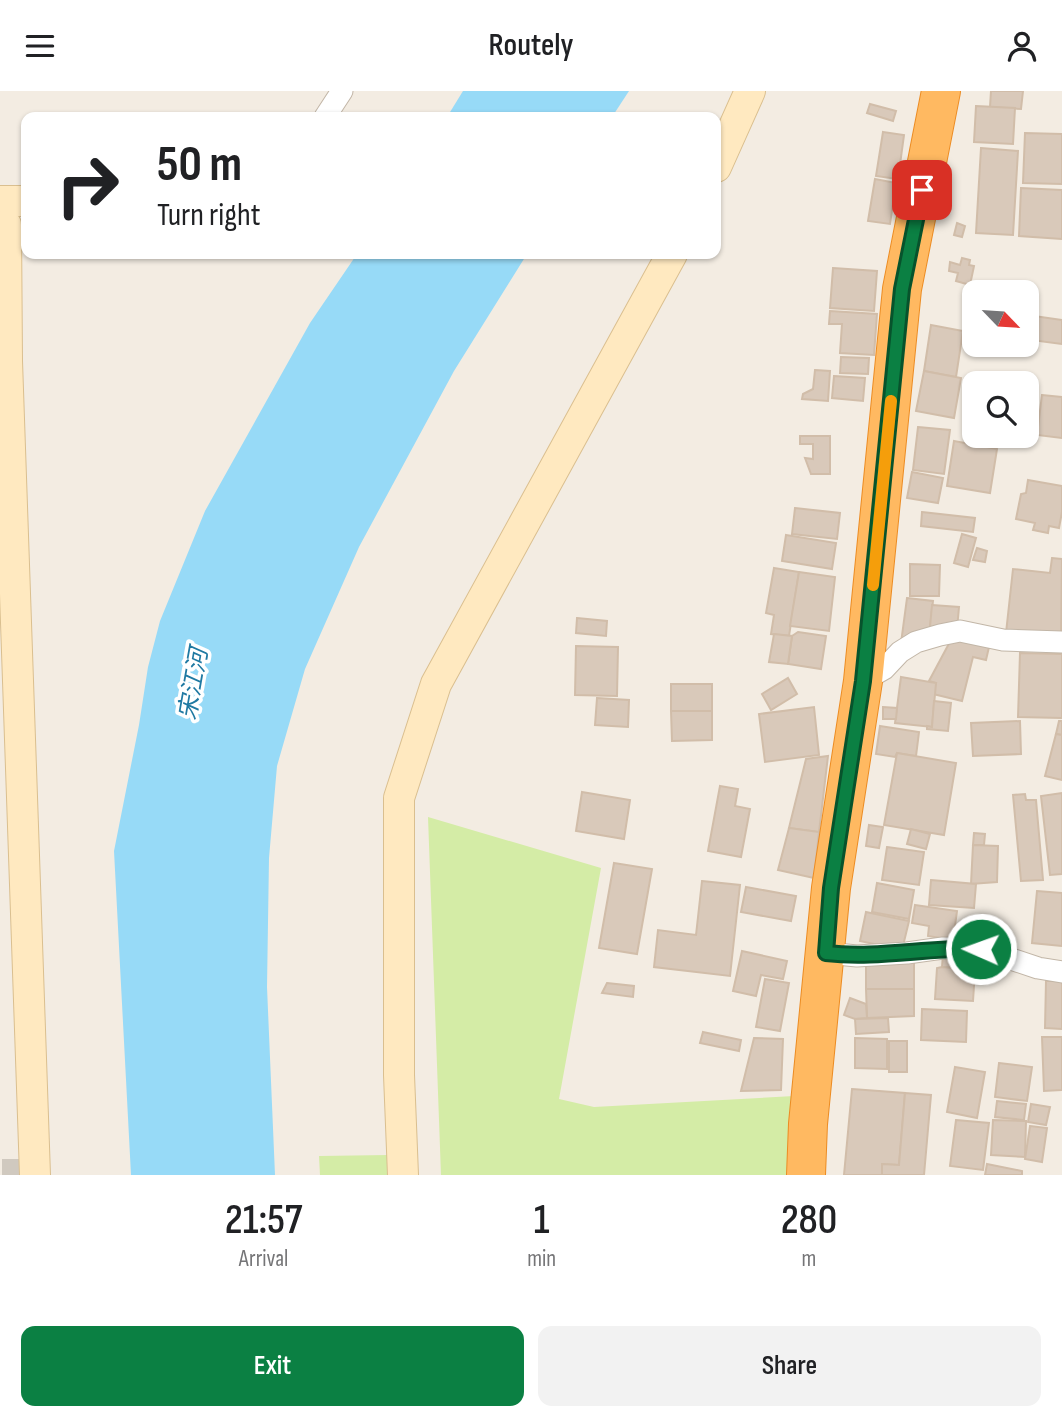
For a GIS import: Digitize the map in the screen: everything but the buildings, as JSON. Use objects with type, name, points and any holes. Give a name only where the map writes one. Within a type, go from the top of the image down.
[{"type":"highway","points":[[806,1175],[808,1124],[831,888],[863,681],[902,289],[941,91]]},
{"type":"street","points":[[312,112],[325,91]]},
{"type":"street","points":[[328,112],[342,91]]},
{"type":"street","points":[[721,156],[750,91]]},
{"type":"street","points":[[21,206],[8,219],[7,361],[26,1167]]},
{"type":"street","points":[[403,1175],[399,1075],[399,798],[436,684],[669,259]]},
{"type":"street","points":[[863,681],[884,669],[900,652],[916,642],[960,631],[1003,640],[1062,642]]},
{"type":"street","points":[[0,695],[26,1167]]},
{"type":"street","points":[[826,953],[858,956],[943,948],[981,949],[1038,968],[1062,972]]},
{"type":"green space","points":[[428,817],[601,868],[559,1099],[594,1107],[794,1096],[789,1175],[441,1175]]},
{"type":"green space","points":[[388,1155],[389,1175],[320,1175],[319,1156]]},
{"type":"water","points":[[463,91],[629,91],[615,112],[450,112]]},
{"type":"water","name":"宋江河","points":[[354,259],[524,259],[454,371],[359,547],[305,669],[277,766],[269,858],[267,987],[275,1175],[131,1175],[114,851],[148,667],[160,621],[205,511],[310,323]]},
{"type":"tunnel","points":[[17,1159],[17,1175]]},
{"type":"slow traffic","points":[[873,585],[891,401]]},
{"type":"route","points":[[922,190],[902,289],[863,681],[831,888],[826,953],[858,956],[943,948],[981,949]]}]
